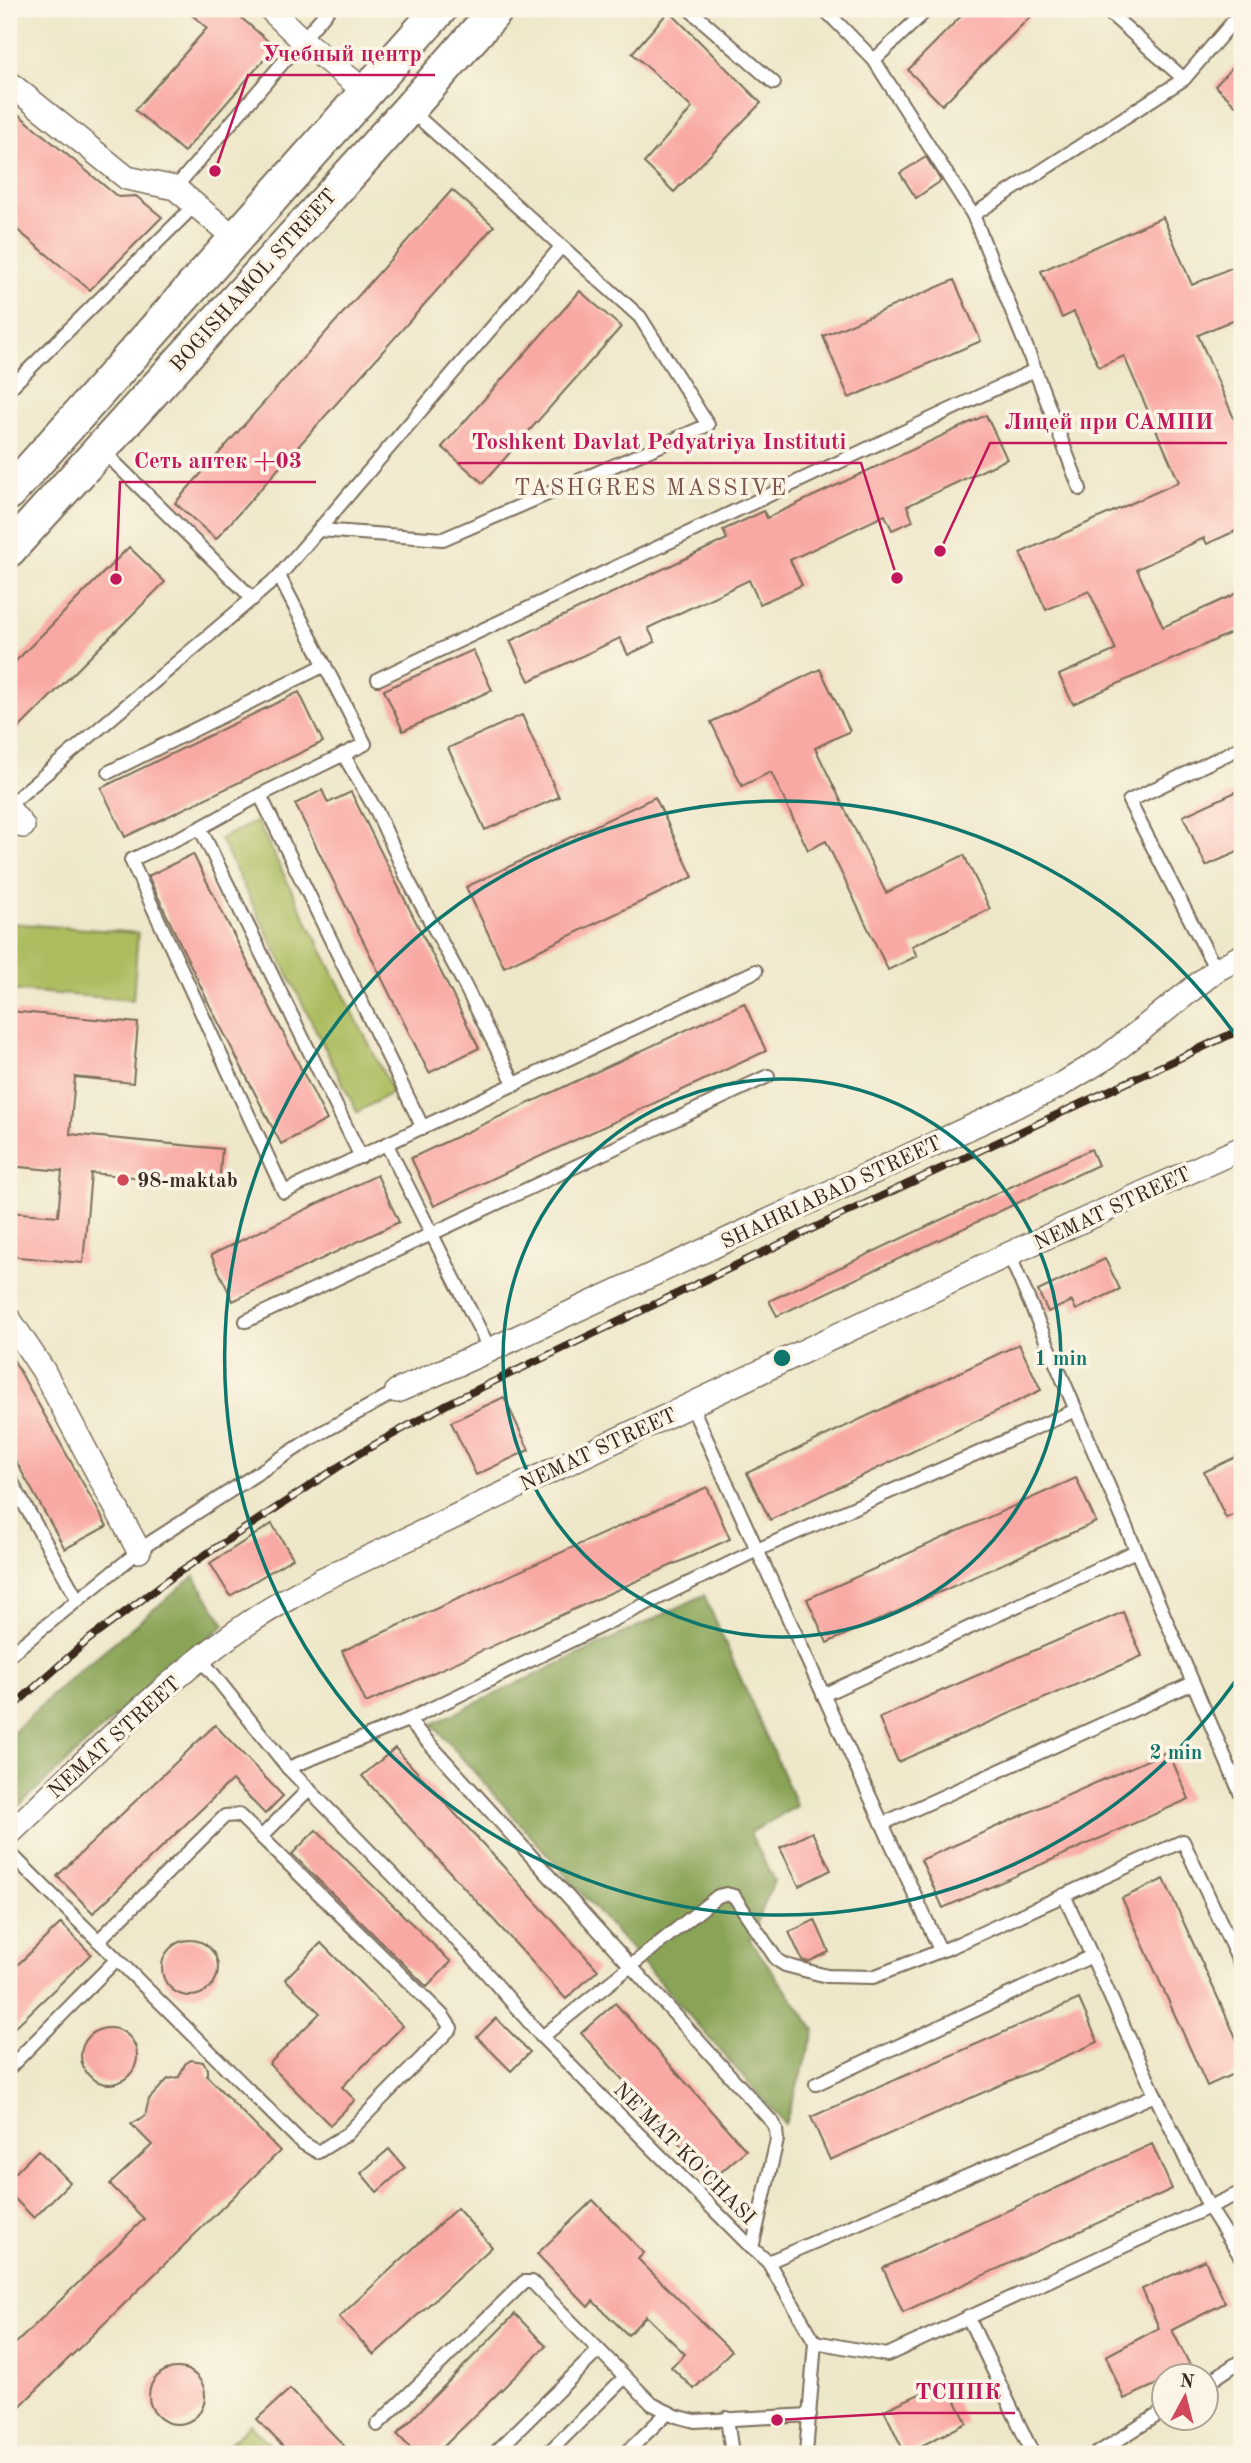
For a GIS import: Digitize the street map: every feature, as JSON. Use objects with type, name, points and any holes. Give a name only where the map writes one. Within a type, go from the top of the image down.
[{"type":"main road","name":"BOGISHAMOL STREET","points":[[9,493],[440,9]]},
{"type":"main road","name":"BOGISHAMOL STREET","points":[[9,550],[497,9]]},
{"type":"main road","points":[[371,87],[409,109]]},
{"type":"street","points":[[270,9],[301,40],[371,87]]},
{"type":"street","points":[[9,83],[127,178],[175,188],[234,238]]},
{"type":"street","name":"SHAHRIABAD STREET","points":[[397,1391],[1059,1086],[1107,1056],[1216,970],[1242,956]]},
{"type":"street","name":"NEMAT STREET","points":[[9,1834],[148,1704],[201,1659],[255,1619],[321,1580],[1009,1254],[1242,1148]]},
{"type":"street","points":[[9,1319],[43,1370],[139,1551]]},
{"type":"lane","points":[[175,188],[329,9]]},
{"type":"lane","points":[[689,9],[774,83]]},
{"type":"lane","points":[[824,9],[874,60],[972,215],[1080,489]]},
{"type":"lane","points":[[874,60],[928,9]]},
{"type":"lane","points":[[1105,9],[1184,79]]},
{"type":"lane","points":[[972,215],[1184,79],[1242,11]]},
{"type":"lane","points":[[318,530],[443,538],[708,425],[640,317],[409,109]]},
{"type":"lane","points":[[9,389],[195,205]]},
{"type":"lane","points":[[14,813],[279,576],[561,247]]},
{"type":"lane","points":[[378,679],[1035,370]]},
{"type":"lane","points":[[100,448],[253,599]]},
{"type":"lane","points":[[279,576],[365,744],[131,860],[284,1192],[756,971]]},
{"type":"lane","points":[[108,772],[325,665]]},
{"type":"lane","points":[[1216,970],[1129,800],[1242,747]]},
{"type":"lane","points":[[343,754],[377,812],[408,880],[515,1085]]},
{"type":"lane","points":[[260,796],[423,1128]]},
{"type":"lane","points":[[200,828],[361,1157]]},
{"type":"lane","points":[[246,1321],[768,1076]]},
{"type":"lane","points":[[387,1144],[490,1350]]},
{"type":"lane","points":[[1009,1254],[1241,1791]]},
{"type":"lane","points":[[9,1654],[139,1551],[312,1438],[397,1391]]},
{"type":"lane","points":[[691,1405],[940,1951],[953,1946]]},
{"type":"lane","points":[[288,1768],[408,1720],[757,1550],[1076,1410]]},
{"type":"lane","points":[[9,1477],[78,1600]]},
{"type":"lane","points":[[823,1695],[1136,1551]]},
{"type":"lane","name":"NE'MAT KO'CHASI","points":[[201,1659],[288,1768],[469,1953],[542,2037],[768,2262],[815,2342]]},
{"type":"lane","points":[[882,1824],[1193,1683]]},
{"type":"lane","points":[[408,1720],[773,2123],[777,2140],[752,2248]]},
{"type":"lane","points":[[261,1837],[309,1789]]},
{"type":"lane","points":[[9,1852],[116,1960],[301,2142],[318,2151],[347,2134],[451,2028],[443,2016],[239,1815],[225,1816],[98,1941]]},
{"type":"lane","points":[[542,2037],[718,1896],[734,1896],[776,1960],[827,1976],[873,1977],[953,1946],[1183,1841],[1242,1968]]},
{"type":"lane","points":[[1064,1895],[1209,2207],[1242,2259]]},
{"type":"lane","points":[[816,2084],[1092,1956]]},
{"type":"lane","points":[[9,2068],[116,1960]]},
{"type":"lane","points":[[768,2262],[1155,2095]]},
{"type":"lane","points":[[806,2454],[815,2342],[887,2355],[1242,2192]]},
{"type":"lane","points":[[377,2425],[524,2282],[532,2282],[652,2404],[668,2412],[695,2421],[810,2415]]},
{"type":"lane","points":[[968,2317],[1034,2454]]},
{"type":"lane","points":[[494,2454],[599,2350]]},
{"type":"lane","points":[[1220,2375],[1242,2360]]},
{"type":"lane","points":[[547,2454],[625,2377]]},
{"type":"lane","points":[[625,2454],[668,2412]]},
{"type":"lane","points":[[727,2418],[732,2454]]},
{"type":"lane","points":[[1096,2454],[1150,2420]]},
{"type":"green space","points":[[257,821],[393,1092],[357,1112],[220,839]]},
{"type":"green space","points":[[9,923],[138,933],[133,1000],[9,990]]},
{"type":"green space","points":[[194,1576],[225,1625],[166,1670],[9,1815],[9,1736],[66,1682]]},
{"type":"green space","points":[[704,1595],[797,1806],[750,1833],[774,1881],[750,1940],[815,2030],[785,2124],[432,1724]]},
{"type":"green space","points":[[250,2424],[278,2454],[218,2454]]},
{"type":"building","points":[[185,9],[231,9],[275,47],[184,152],[135,110],[207,28]]},
{"type":"building","points":[[968,9],[1038,9],[942,105],[908,70]]},
{"type":"building","points":[[669,11],[761,103],[674,192],[644,163],[692,108],[632,53]]},
{"type":"building","points":[[1242,57],[1242,111],[1215,86]]},
{"type":"building","points":[[18,114],[118,197],[136,196],[162,217],[90,290],[9,223],[9,122]]},
{"type":"building","points":[[926,157],[941,181],[916,198],[900,173]]},
{"type":"building","points":[[452,190],[494,226],[216,539],[175,503]]},
{"type":"building","points":[[1163,217],[1192,285],[1242,263],[1242,316],[1198,335],[1242,437],[1242,528],[1207,544],[1204,538],[1137,569],[1163,627],[1242,591],[1242,628],[1073,704],[1059,675],[1116,650],[1089,591],[1046,610],[1020,553],[1179,482],[1124,356],[1099,367],[1074,312],[1062,318],[1041,271]]},
{"type":"building","points":[[954,280],[981,341],[849,398],[823,336]]},
{"type":"building","points":[[580,291],[621,327],[483,483],[442,447]]},
{"type":"building","points":[[986,415],[1007,459],[907,506],[913,521],[892,530],[885,515],[790,560],[802,585],[760,604],[749,580],[648,628],[655,642],[628,655],[620,638],[529,681],[510,641],[727,539],[723,530],[764,511],[767,518]]},
{"type":"building","points":[[129,547],[165,582],[18,729],[9,720],[9,668]]},
{"type":"building","points":[[473,650],[492,690],[403,731],[384,690]]},
{"type":"building","points":[[820,669],[850,731],[815,748],[886,893],[964,855],[990,909],[912,946],[917,956],[888,970],[826,841],[808,850],[771,772],[742,786],[711,722]]},
{"type":"building","points":[[299,692],[323,742],[125,837],[101,788]]},
{"type":"building","points":[[522,715],[559,797],[485,830],[448,748]]},
{"type":"building","points":[[1242,789],[1242,850],[1206,866],[1183,816]]},
{"type":"building","points":[[322,790],[328,803],[351,792],[479,1048],[429,1073],[295,804]]},
{"type":"building","points":[[655,797],[693,877],[504,967],[466,887]]},
{"type":"building","points":[[193,854],[327,1120],[281,1144],[210,1006],[148,876]]},
{"type":"building","points":[[744,1003],[766,1051],[434,1206],[411,1158]]},
{"type":"building","points":[[9,1011],[138,1023],[133,1083],[75,1077],[70,1134],[222,1149],[219,1185],[91,1173],[83,1263],[9,1256],[9,1212],[58,1216],[62,1171],[9,1166]]},
{"type":"building","points":[[1091,1149],[1098,1165],[777,1316],[769,1301]]},
{"type":"building","points":[[377,1175],[399,1222],[233,1301],[211,1255]]},
{"type":"building","points":[[1105,1259],[1120,1289],[1076,1310],[1072,1301],[1048,1312],[1038,1291]]},
{"type":"building","points":[[1019,1344],[1041,1390],[770,1520],[747,1473]]},
{"type":"building","points":[[9,1352],[107,1526],[65,1549],[9,1449]]},
{"type":"building","points":[[504,1397],[529,1450],[476,1475],[451,1422]]},
{"type":"building","points":[[1242,1454],[1242,1511],[1226,1518],[1204,1472]]},
{"type":"building","points":[[1076,1478],[1096,1522],[827,1643],[807,1599]]},
{"type":"building","points":[[707,1487],[730,1539],[366,1703],[342,1651]]},
{"type":"building","points":[[272,1524],[293,1558],[230,1596],[210,1563]]},
{"type":"building","points":[[1123,1612],[1142,1656],[898,1762],[879,1718]]},
{"type":"building","points":[[215,1725],[283,1796],[265,1814],[232,1780],[93,1913],[57,1876]]},
{"type":"building","points":[[395,1748],[598,1970],[566,1999],[362,1776]]},
{"type":"building","points":[[1168,1751],[1189,1799],[943,1908],[921,1860]]},
{"type":"building","points":[[316,1830],[451,1962],[427,1987],[292,1854]]},
{"type":"building","points":[[812,1832],[831,1870],[799,1886],[780,1848]]},
{"type":"building","points":[[1164,1879],[1242,2051],[1242,2070],[1207,2086],[1122,1898]]},
{"type":"building","points":[[815,1920],[829,1952],[808,1962],[802,1960],[789,1932]]},
{"type":"building","points":[[61,1923],[91,1954],[9,2033],[9,1973]]},
{"type":"building","points":[[184,1940],[196,1940],[210,1948],[218,1962],[216,1979],[210,1988],[196,1996],[184,1996],[167,1984],[162,1974],[162,1962],[174,1945]]},
{"type":"building","points":[[321,1943],[403,2026],[342,2087],[355,2100],[330,2125],[269,2064],[320,2013],[285,1979]]},
{"type":"building","points":[[1079,1999],[1098,2042],[830,2160],[811,2117]]},
{"type":"building","points":[[615,2003],[746,2150],[712,2180],[581,2033]]},
{"type":"building","points":[[496,2018],[530,2052],[511,2071],[477,2037]]},
{"type":"building","points":[[103,2028],[115,2028],[129,2036],[137,2050],[135,2067],[129,2076],[115,2084],[103,2084],[86,2072],[81,2062],[81,2050],[93,2033]]},
{"type":"building","points":[[191,2060],[203,2062],[207,2076],[280,2151],[9,2417],[9,2350],[144,2219],[110,2184],[152,2145],[131,2124],[145,2116],[149,2099],[168,2079],[179,2077],[185,2064]]},
{"type":"building","points":[[1152,2144],[1172,2189],[903,2312],[883,2268]]},
{"type":"building","points":[[389,2149],[405,2168],[377,2192],[361,2173]]},
{"type":"building","points":[[38,2150],[70,2182],[34,2218],[9,2193],[9,2179]]},
{"type":"building","points":[[593,2200],[644,2253],[638,2259],[731,2351],[694,2389],[671,2367],[685,2354],[646,2316],[628,2335],[593,2301],[588,2307],[537,2254]]},
{"type":"building","points":[[457,2208],[492,2247],[374,2355],[339,2317]]},
{"type":"building","points":[[1205,2260],[1225,2303],[1172,2330],[1188,2362],[1150,2362],[1150,2387],[1124,2399],[1106,2356],[1159,2328],[1142,2289]]},
{"type":"building","points":[[515,2314],[546,2346],[436,2454],[416,2454],[397,2434]]},
{"type":"building","points":[[172,2368],[182,2368],[197,2376],[203,2385],[203,2407],[197,2416],[182,2424],[172,2424],[154,2412],[149,2401],[149,2391],[161,2373]]},
{"type":"building","points":[[946,2382],[967,2423],[905,2454],[884,2410]]},
{"type":"building","points":[[290,2389],[352,2454],[290,2454],[257,2419]]},
{"type":"railway","points":[[9,1710],[88,1640],[176,1574],[358,1454],[449,1403],[843,1214],[1242,1029]]},
{"type":"place","name":"Учебный центр","points":[[215,171]]},
{"type":"place","name":"Лицей при САМПИ","points":[[940,551]]},
{"type":"place","name":"Toshkent Davlat Pedyatriya Instituti","points":[[897,578]]},
{"type":"place","name":"Сеть аптек +03","points":[[116,579]]},
{"type":"place","name":"98-maktab","points":[[123,1180]]},
{"type":"place","name":"ТСППК","points":[[777,2420]]},
{"type":"district","name":"TASHGRES MASSIVE","points":[[651,487]]}]
